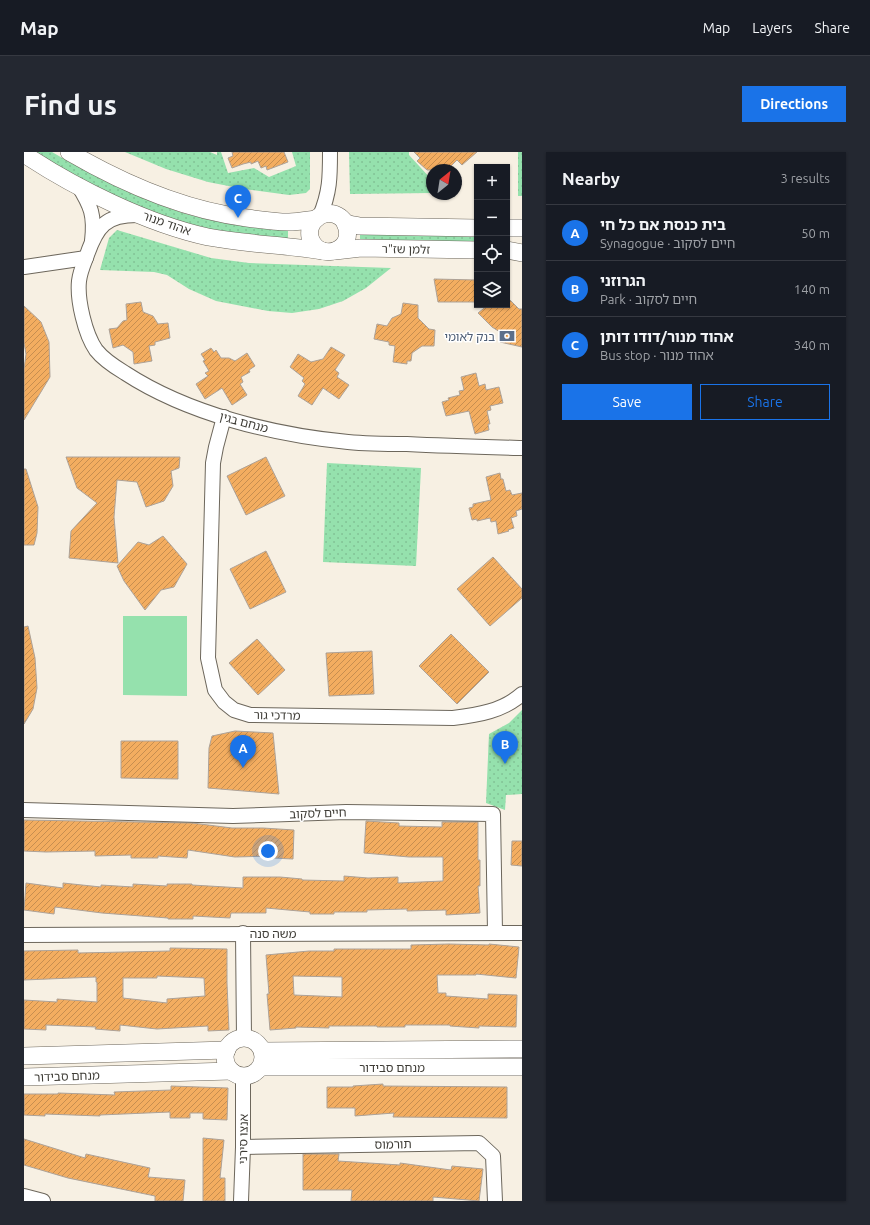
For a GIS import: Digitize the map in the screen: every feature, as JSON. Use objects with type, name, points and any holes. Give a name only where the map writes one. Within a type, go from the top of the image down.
[{"type":"street","name":"אהוד מנור","points":[[68,152],[136,187],[213,213],[289,222],[318,217]]},
{"type":"street","points":[[330,152],[328,192],[318,217],[310,228],[310,237],[316,247],[329,251],[343,247],[346,243],[348,235],[348,228],[342,219],[333,198],[330,176]]},
{"type":"street","name":"אהוד מנור","points":[[24,154],[96,195],[140,215],[182,230],[248,243],[329,251]]},
{"type":"street","name":"מנחם בגין","points":[[78,185],[91,209],[93,229],[92,241]]},
{"type":"street","points":[[318,217],[329,214],[342,219]]},
{"type":"street","name":"מנחם בגין","points":[[140,215],[118,216],[100,227],[92,241],[79,282],[80,304],[86,328],[96,350],[115,367],[153,390],[196,409],[252,426],[349,442],[522,448]]},
{"type":"street","name":"זלמן שז\"ר","points":[[342,219],[349,224],[359,226],[474,228]]},
{"type":"street","points":[[510,228],[522,228]]},
{"type":"street","name":"זלמן שז\"ר","points":[[329,251],[361,248],[474,250]]},
{"type":"street","points":[[510,251],[522,253]]},
{"type":"street","points":[[24,267],[86,258]]},
{"type":"street","name":"מרדכי גור","points":[[224,417],[213,464],[211,604],[208,658],[215,690],[224,702],[234,710],[250,715],[453,718],[478,715],[497,709],[514,701],[522,694]]},
{"type":"street","name":"חיים לסקוב","points":[[24,810],[233,816],[346,812],[493,814],[495,932]]},
{"type":"street","points":[[244,933],[244,1038]]},
{"type":"street","name":"משה סנה","points":[[24,935],[522,933]]},
{"type":"street","points":[[244,1038],[249,1038],[258,1043],[262,1059],[254,1074],[237,1074],[226,1061],[227,1050],[233,1041],[244,1038]]},
{"type":"street","name":"מנחם סבידור","points":[[24,1056],[227,1050]]},
{"type":"street","name":"מנחם סבידור","points":[[262,1059],[522,1050]]},
{"type":"street","name":"מנחם סבידור","points":[[262,1059],[522,1067]]},
{"type":"street","name":"מנחם סבידור","points":[[24,1077],[237,1074]]},
{"type":"street","name":"אנצו סירני","points":[[237,1074],[243,1146],[241,1201]]},
{"type":"street","name":"תורמוס","points":[[243,1146],[479,1143],[493,1156],[495,1201]]},
{"type":"street","points":[[24,1196],[43,1201]]},
{"type":"green space","points":[[32,152],[52,152],[71,163],[166,207],[186,214],[235,224],[288,230],[288,241],[209,231],[129,204]]},
{"type":"green space","points":[[125,152],[210,152],[217,155],[217,152],[221,152],[228,173],[254,168],[269,177],[296,166],[292,152],[310,152],[310,189],[306,193],[289,195],[244,189],[208,182],[166,169]]},
{"type":"green space","points":[[349,152],[409,152],[409,155],[426,173],[426,193],[350,194]]},
{"type":"green space","points":[[518,152],[522,152],[522,196],[518,196]]},
{"type":"green space","points":[[117,230],[211,258],[249,263],[391,268],[366,288],[343,301],[319,309],[292,313],[268,311],[216,301],[189,289],[167,275],[154,272],[100,270],[109,238]]},
{"type":"green space","points":[[360,232],[474,234],[474,243],[360,242]]},
{"type":"green space","points":[[327,463],[421,468],[416,566],[323,562]]},
{"type":"green space","points":[[123,616],[187,616],[187,696],[123,695]]},
{"type":"green space","points":[[522,710],[522,794],[506,795],[505,810],[486,803],[489,734],[509,723]]},
{"type":"building","points":[[232,152],[284,152],[288,162],[267,170],[266,166],[261,168],[258,161],[232,168],[228,158],[233,156]]},
{"type":"building","points":[[414,152],[477,152],[462,165],[457,160],[453,164],[426,164],[426,169],[417,161],[420,158]]},
{"type":"building","points":[[434,279],[474,280],[474,302],[438,302]]},
{"type":"building","points":[[510,300],[519,309],[522,309],[522,347],[500,342],[500,332],[492,327],[478,313],[484,308],[510,308]]},
{"type":"building","points":[[141,302],[143,312],[153,316],[158,324],[168,323],[170,338],[155,342],[155,345],[149,346],[152,361],[134,364],[133,352],[123,345],[113,348],[109,329],[117,328],[123,321],[127,320],[126,304]]},
{"type":"building","points":[[403,303],[418,305],[418,318],[429,329],[435,330],[434,346],[422,346],[412,353],[411,361],[407,361],[407,364],[393,362],[395,346],[389,345],[389,342],[374,339],[377,324],[387,326],[392,318],[401,314]]},
{"type":"building","points":[[24,306],[41,322],[49,342],[50,377],[24,420],[24,369],[26,354],[24,343]]},
{"type":"building","points":[[331,347],[345,355],[335,370],[339,373],[337,377],[349,385],[339,399],[323,388],[312,405],[298,396],[305,384],[302,381],[304,378],[290,367],[298,354],[311,362],[323,359]]},
{"type":"building","points":[[211,348],[214,352],[216,350],[221,358],[229,358],[235,361],[247,353],[255,366],[249,370],[250,372],[241,377],[243,382],[240,384],[247,395],[232,405],[222,388],[205,399],[196,384],[208,376],[205,373],[209,371],[201,354]]},
{"type":"building","points":[[476,373],[479,386],[485,384],[486,390],[499,387],[503,403],[490,406],[491,410],[487,411],[490,424],[488,424],[489,430],[475,434],[469,411],[446,416],[442,402],[449,400],[448,398],[460,395],[459,391],[464,390],[461,377]]},
{"type":"building","points":[[66,457],[180,457],[179,468],[171,471],[173,486],[164,501],[146,507],[137,482],[117,480],[114,517],[118,563],[69,558],[71,531],[97,503],[77,488]]},
{"type":"building","points":[[266,457],[285,496],[246,515],[227,476]]},
{"type":"building","points":[[24,469],[26,469],[38,507],[37,533],[34,545],[24,545]]},
{"type":"building","points":[[500,473],[506,491],[510,490],[512,495],[522,493],[522,509],[516,511],[517,516],[511,518],[514,528],[498,534],[496,521],[491,522],[490,518],[477,521],[477,519],[472,520],[469,508],[473,507],[473,504],[491,500],[486,477]]},
{"type":"building","points":[[163,536],[187,564],[174,587],[161,590],[145,610],[124,581],[117,566],[138,542],[149,545]]},
{"type":"building","points":[[266,551],[286,592],[250,609],[230,569]]},
{"type":"building","points":[[493,557],[522,589],[522,598],[490,626],[457,589]]},
{"type":"building","points":[[28,626],[35,658],[37,688],[33,709],[24,724],[24,627]]},
{"type":"building","points":[[451,634],[489,672],[457,704],[419,666]]},
{"type":"building","points":[[257,639],[285,670],[258,695],[229,663]]},
{"type":"building","points":[[372,651],[374,694],[329,696],[326,653]]},
{"type":"building","points":[[235,731],[273,733],[279,794],[208,788],[209,748],[212,736]]},
{"type":"building","points":[[121,741],[178,741],[178,779],[121,778]]},
{"type":"building","points":[[24,820],[192,823],[232,828],[294,830],[293,859],[273,858],[273,856],[235,857],[188,850],[187,858],[158,856],[158,858],[131,858],[131,855],[95,856],[95,851],[24,851]]},
{"type":"building","points":[[366,821],[399,823],[399,826],[442,827],[442,822],[478,822],[480,886],[478,886],[480,913],[446,915],[446,910],[407,911],[407,909],[367,910],[367,912],[334,912],[334,914],[310,914],[310,912],[266,908],[266,913],[231,913],[230,918],[193,916],[193,919],[168,919],[55,907],[54,914],[24,910],[26,883],[63,888],[63,883],[101,887],[101,885],[133,887],[133,884],[167,886],[167,884],[192,884],[243,888],[243,877],[280,877],[302,880],[344,881],[344,876],[368,878],[398,877],[398,883],[443,881],[443,857],[409,857],[364,853]]},
{"type":"building","points":[[512,841],[522,841],[522,866],[511,865]]},
{"type":"building","points":[[489,944],[519,947],[516,978],[476,974],[437,975],[438,993],[446,993],[446,996],[488,999],[488,994],[517,995],[516,1027],[479,1026],[479,1028],[450,1025],[405,1025],[405,1027],[296,1027],[270,1030],[266,955],[309,951],[334,951],[334,949],[411,949],[411,945]],"holes":[[[293,976],[342,977],[342,997],[294,995]]]},
{"type":"building","points":[[170,948],[227,949],[229,1030],[208,1031],[208,1026],[157,1029],[120,1025],[120,1031],[95,1029],[96,1027],[46,1025],[46,1030],[24,1029],[24,1000],[57,1002],[57,999],[97,1002],[97,982],[96,977],[24,980],[24,951],[78,950],[78,953],[170,951]],"holes":[[[157,976],[204,978],[205,996],[167,999],[167,1003],[123,998],[123,978],[157,978]]]},
{"type":"building","points":[[383,1084],[383,1086],[507,1087],[507,1118],[393,1117],[394,1113],[355,1116],[355,1108],[327,1108],[327,1087],[353,1087]]},
{"type":"building","points":[[171,1086],[228,1088],[227,1120],[203,1119],[203,1113],[190,1113],[190,1118],[170,1118],[170,1112],[100,1116],[45,1114],[45,1116],[24,1115],[24,1094],[58,1093],[115,1095],[114,1092],[171,1090]]},
{"type":"building","points":[[203,1138],[224,1140],[220,1178],[225,1178],[225,1201],[203,1201]]},
{"type":"building","points":[[24,1139],[85,1158],[86,1154],[150,1168],[148,1177],[185,1180],[183,1201],[155,1201],[155,1196],[68,1178],[24,1165]]},
{"type":"building","points":[[303,1154],[339,1154],[338,1161],[400,1165],[400,1163],[451,1170],[452,1166],[483,1169],[479,1201],[433,1197],[433,1201],[351,1201],[352,1190],[303,1190]]},
{"type":"place","name":"אהוד מנור/דודו דותן","points":[[238,218]]},
{"type":"place","name":"בנק לאומי","points":[[507,336]]},
{"type":"place","name":"הגרוזני","points":[[505,764]]},
{"type":"place","name":"בית כנסת אם כל חי","points":[[243,768]]}]
